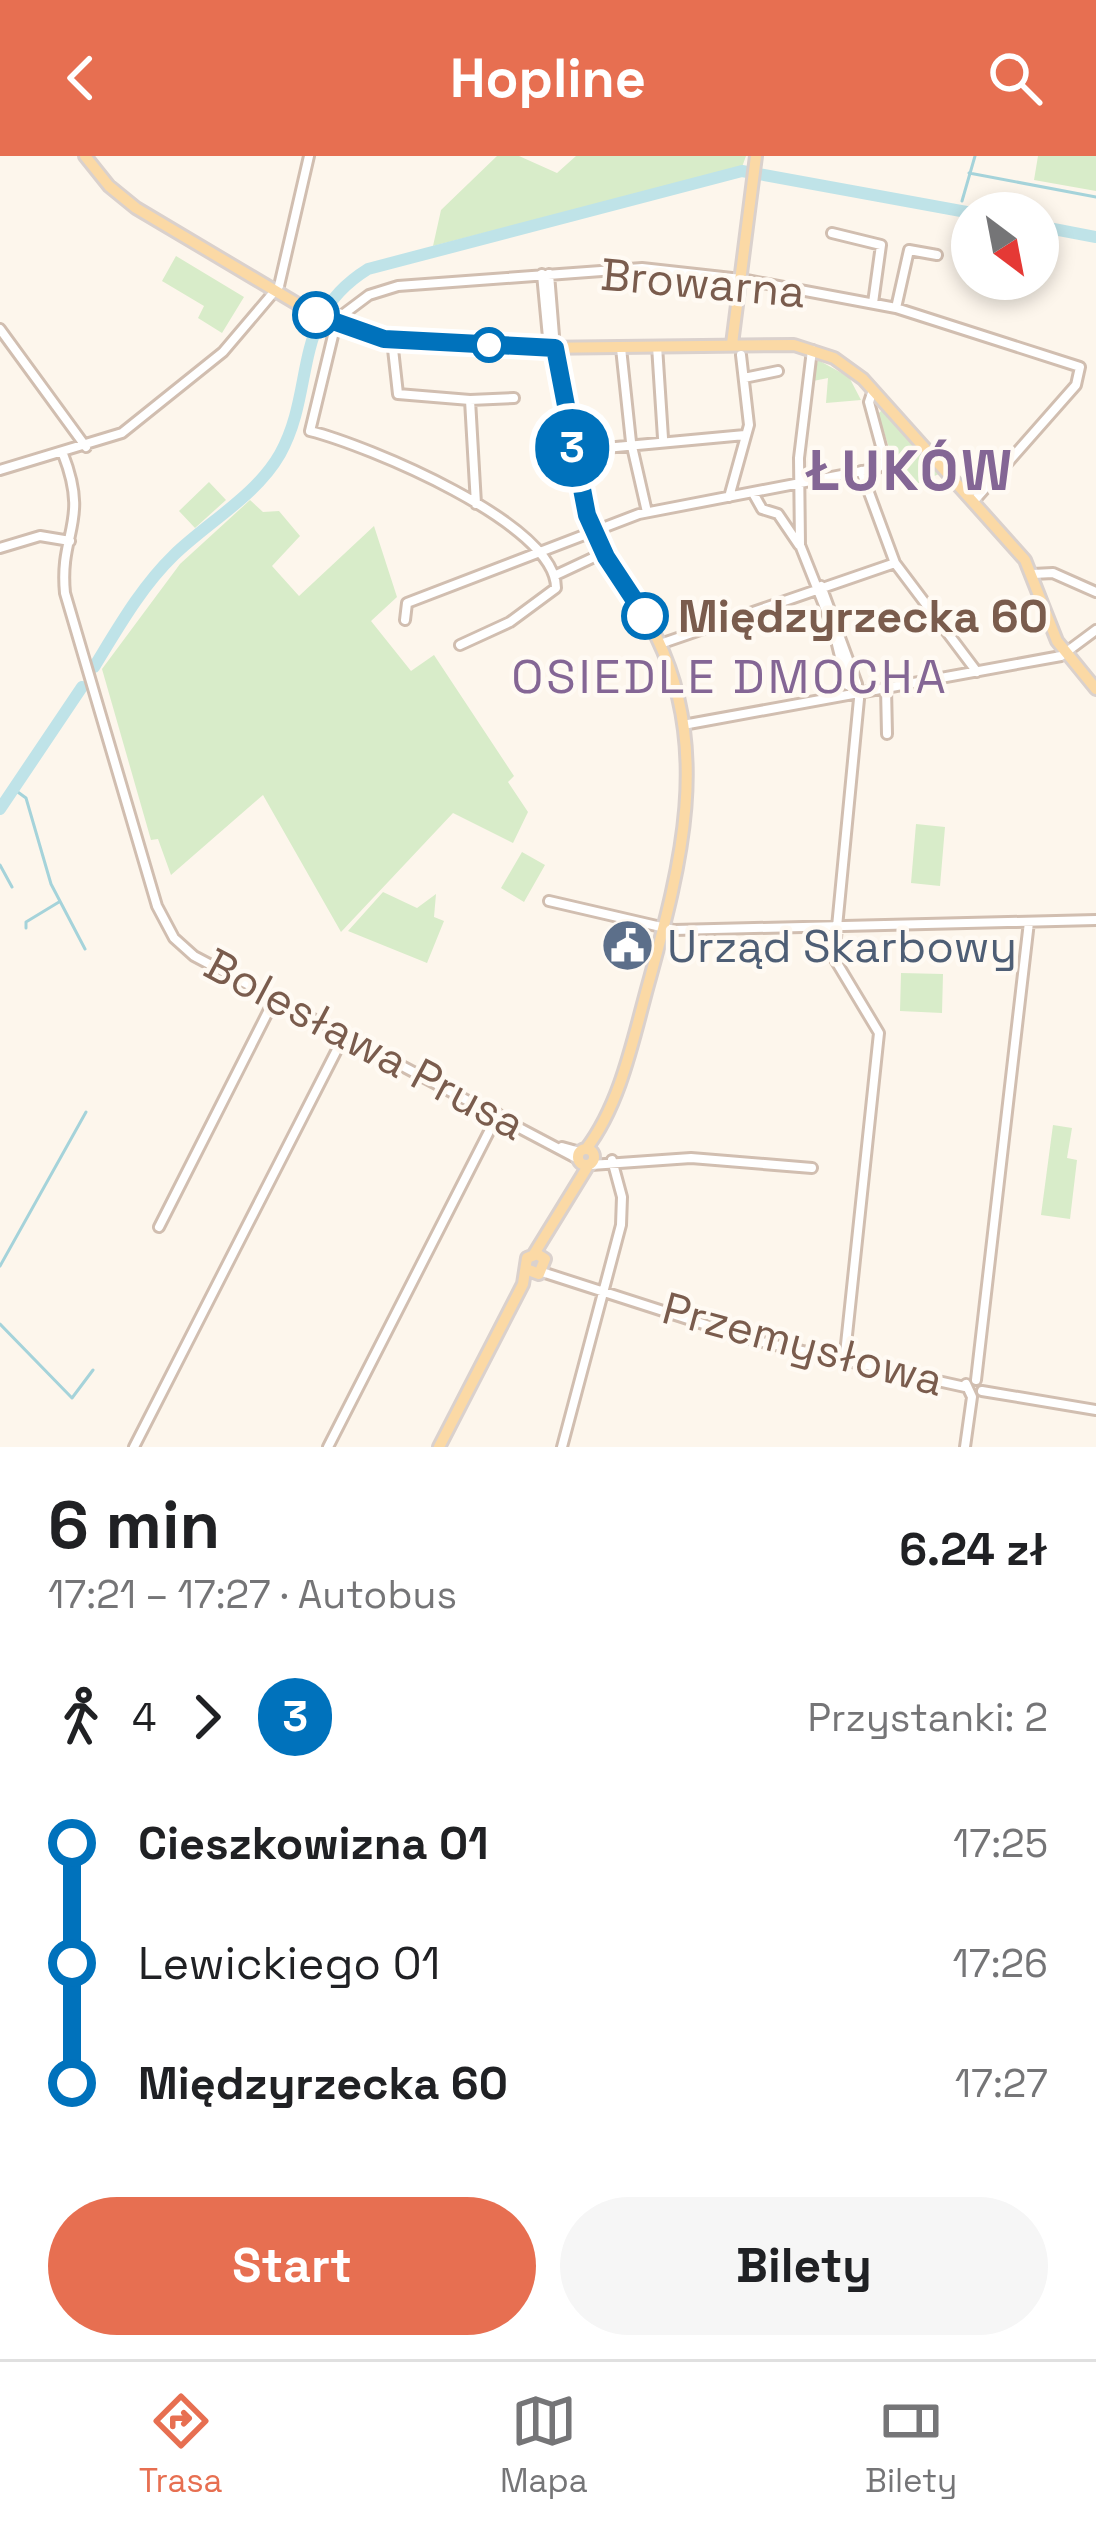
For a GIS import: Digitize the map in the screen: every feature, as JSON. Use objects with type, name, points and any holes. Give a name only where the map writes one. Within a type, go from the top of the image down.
[{"type":"main road","points":[[85,156],[128,202],[276,292],[326,320],[392,340],[552,348],[732,344],[813,349],[844,363],[1033,574],[1066,654],[1096,689]]},
{"type":"main road","points":[[732,344],[754,166]]},
{"type":"main road","points":[[439,1447],[537,1265],[544,1241],[600,1128],[627,1058],[688,815],[683,725],[660,644],[592,530],[552,348]]},
{"type":"street","points":[[0,470],[122,434],[220,355],[276,292],[309,156]]},
{"type":"street","points":[[832,233],[881,245],[873,303]]},
{"type":"street","points":[[896,308],[909,250],[937,255]]},
{"type":"street","name":"Browarna","points":[[326,320],[388,288],[624,268],[741,279],[896,308],[1082,368],[1076,385],[973,502]]},
{"type":"street","points":[[546,274],[552,348]]},
{"type":"street","points":[[326,320],[310,430],[380,452],[476,506],[543,551],[556,575],[556,589],[510,622],[460,645]]},
{"type":"street","points":[[0,329],[86,447]]},
{"type":"street","points":[[392,340],[398,394],[514,398]]},
{"type":"street","points":[[657,344],[663,439]]},
{"type":"street","points":[[621,345],[632,442],[647,512]]},
{"type":"street","points":[[800,545],[813,349]]},
{"type":"street","points":[[729,497],[749,421],[741,356]]},
{"type":"street","points":[[744,378],[778,371]]},
{"type":"street","points":[[405,620],[407,603],[647,512],[884,464],[869,402],[872,390]]},
{"type":"street","points":[[470,400],[476,506]]},
{"type":"street","points":[[573,451],[663,439],[745,435]]},
{"type":"street","name":"Bolesława Prusa","points":[[63,454],[78,504],[65,593],[162,920],[194,956],[586,1158],[743,1159],[812,1168]]},
{"type":"street","points":[[861,471],[895,563],[977,672]]},
{"type":"street","points":[[752,492],[762,509],[778,514],[800,545],[857,684],[851,817],[835,926],[835,967],[879,1027],[845,1354]]},
{"type":"street","points":[[0,548],[40,536],[70,541]]},
{"type":"street","points":[[556,575],[604,553]]},
{"type":"street","points":[[660,644],[817,586],[895,563]]},
{"type":"street","points":[[1033,574],[1053,573],[1096,592]]},
{"type":"street","points":[[683,725],[1066,654],[1096,630]]},
{"type":"street","points":[[886,688],[887,734]]},
{"type":"street","points":[[549,901],[663,928],[1096,920]]},
{"type":"street","points":[[972,1397],[982,1390],[976,1380],[1029,922]]},
{"type":"street","points":[[159,1227],[274,1000]]},
{"type":"street","points":[[134,1446],[344,1036]]},
{"type":"street","points":[[328,1447],[498,1114]]},
{"type":"street","points":[[562,1447],[606,1289],[622,1210],[612,1160]]},
{"type":"street","name":"Przemysłowa","points":[[537,1265],[753,1340],[965,1388]]},
{"type":"street","points":[[965,1447],[972,1397],[965,1388],[976,1380]]},
{"type":"street","name":"Przemysłowa","points":[[982,1390],[1096,1414]]},
{"type":"green space","points":[[497,156],[519,156],[557,173],[576,156],[746,156],[742,167],[433,246],[441,210]]},
{"type":"green space","points":[[1038,156],[1096,156],[1096,191],[1034,180]]},
{"type":"green space","points":[[176,256],[244,297],[222,333],[198,318],[204,306],[162,281]]},
{"type":"green space","points":[[818,360],[849,377],[861,400],[826,403],[828,378],[813,381]]},
{"type":"green space","points":[[882,410],[939,474],[903,490],[878,414]]},
{"type":"green space","points":[[209,482],[226,500],[195,528],[179,511]]},
{"type":"green space","points":[[250,500],[263,512],[279,511],[300,536],[272,566],[299,596],[374,526],[397,597],[371,621],[411,671],[434,655],[514,776],[508,782],[528,812],[513,843],[453,813],[341,932],[263,795],[171,875],[158,839],[151,840],[102,669],[180,564]]},
{"type":"green space","points":[[916,824],[945,827],[940,886],[911,883]]},
{"type":"green space","points":[[522,852],[545,865],[524,902],[501,888]]},
{"type":"green space","points":[[383,892],[417,908],[436,894],[434,917],[444,921],[427,963],[348,931]]},
{"type":"green space","points":[[901,973],[943,974],[942,1013],[900,1011]]},
{"type":"green space","points":[[1053,1125],[1072,1128],[1067,1158],[1077,1160],[1070,1219],[1041,1215]]},
{"type":"waterway","points":[[965,192],[975,156]]},
{"type":"waterway","points":[[94,667],[162,567],[270,469],[291,429],[315,331],[343,288],[368,269],[742,171],[951,209]]},
{"type":"waterway","points":[[969,173],[1096,197]]},
{"type":"waterway","points":[[1059,230],[1096,237]]},
{"type":"waterway","points":[[0,809],[82,687]]},
{"type":"waterway","points":[[15,790],[26,798],[51,884],[85,949]]},
{"type":"waterway","points":[[0,865],[12,887]]},
{"type":"waterway","points":[[26,928],[26,922],[59,902]]},
{"type":"waterway","points":[[0,1266],[86,1112]]},
{"type":"waterway","points":[[0,1324],[72,1398],[93,1370]]},
{"type":"bus line","name":"3","points":[[316,315],[368,337],[555,348],[592,530],[645,616]]},
{"type":"place","name":"Międzyrzecka 60","points":[[645,616]]},
{"type":"place","name":"Urząd Skarbowy","points":[[628,946]]},
{"type":"district","name":"ŁUKÓW","points":[[910,470]]},
{"type":"district","name":"OSIEDLE DMOCHA","points":[[730,676]]}]
